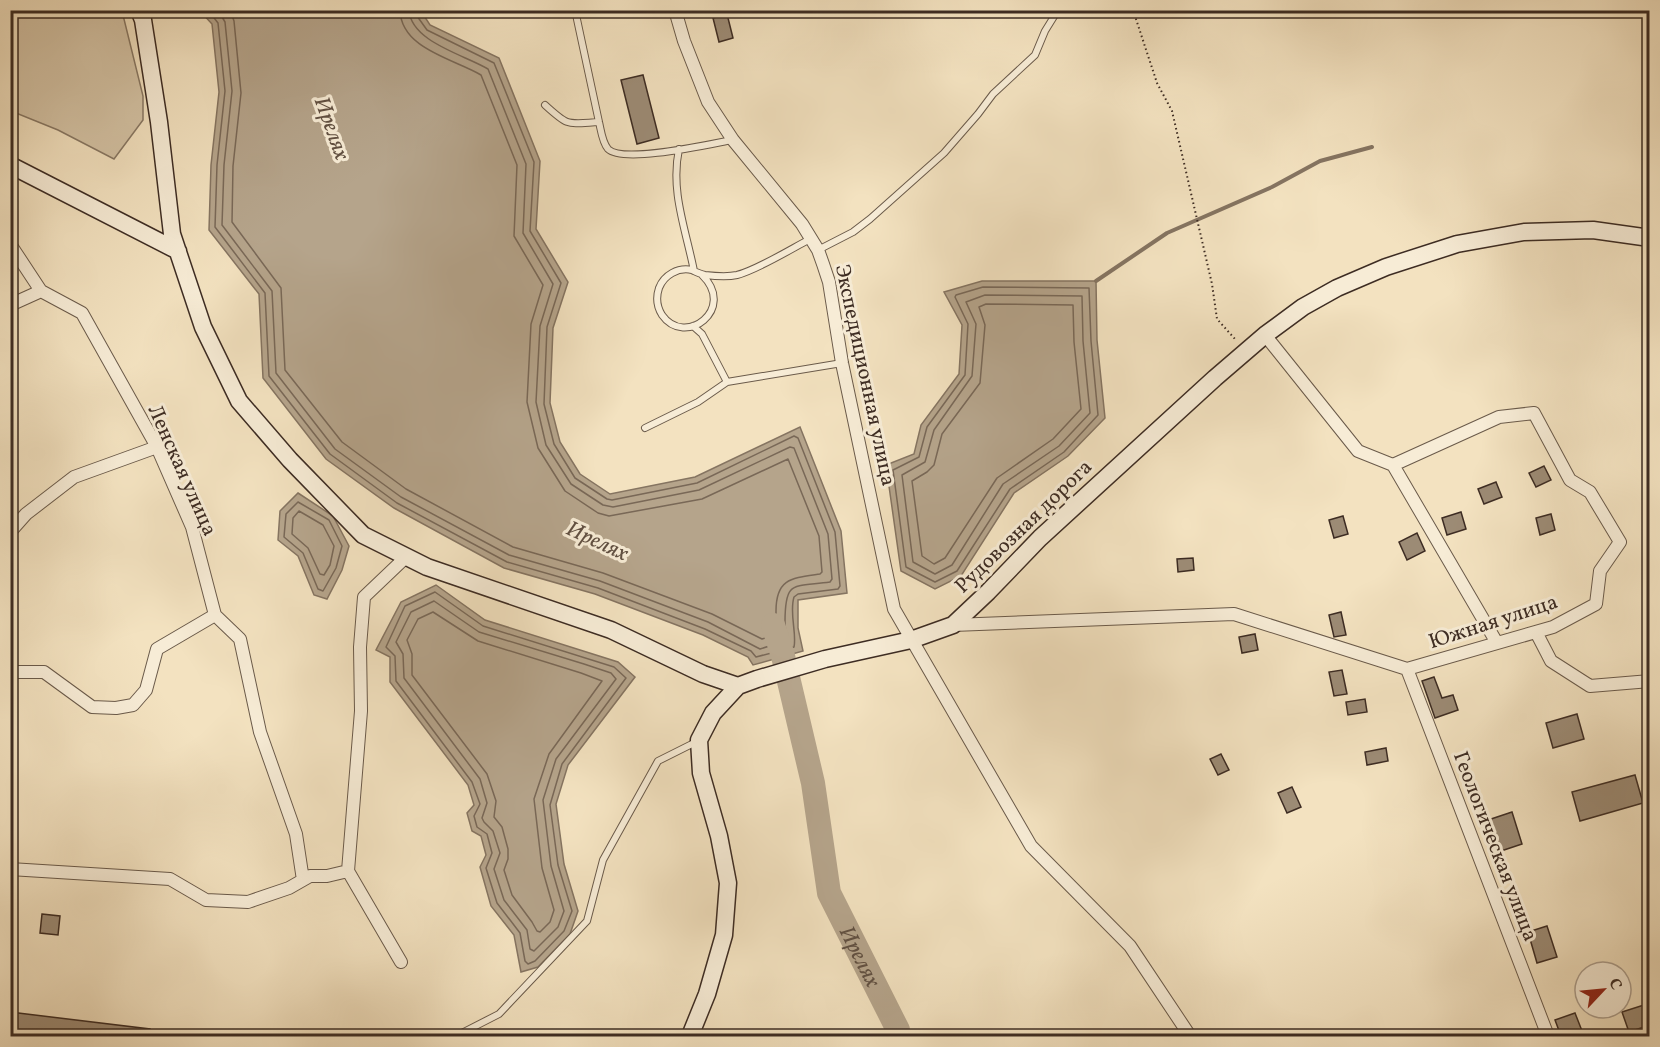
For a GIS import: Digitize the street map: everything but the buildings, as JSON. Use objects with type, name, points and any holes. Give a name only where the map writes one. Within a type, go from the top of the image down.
[{"type":"street","points":[[139,10],[143,20],[159,122],[172,234],[202,327],[239,401],[290,460],[363,535],[406,557],[428,567],[611,630],[702,674],[738,686]]},
{"type":"street","name":"Экспедиционная улица","points":[[675,10],[684,41],[708,102],[733,140],[802,224],[818,250],[829,282],[842,363],[894,609],[1031,846],[1130,946],[1190,1036]]},
{"type":"street","points":[[10,165],[178,251]]},
{"type":"street","name":"Рудовозная дорога","points":[[699,740],[713,713],[738,686],[807,664],[911,640],[953,625],[1040,538],[1265,335],[1302,308],[1337,288],[1386,267],[1457,244],[1524,232],[1593,230],[1650,238]]},
{"type":"street","name":"Ленская улица","points":[[10,244],[41,291],[82,313],[157,447],[192,528],[215,615]]},
{"type":"street","points":[[10,305],[41,291]]},
{"type":"street","points":[[1265,335],[1358,451],[1393,465],[1497,643]]},
{"type":"street","name":"Южная улица","points":[[953,625],[1234,614],[1407,669],[1553,627],[1596,604],[1600,571],[1620,542],[1590,492],[1570,480],[1534,413],[1499,417],[1393,465]]},
{"type":"street","points":[[10,532],[26,514],[74,477],[157,447]]},
{"type":"street","points":[[401,962],[348,871],[361,711],[360,647],[364,597],[406,557]]},
{"type":"street","points":[[10,672],[44,672],[92,707],[116,708],[133,705],[146,690],[158,649],[215,615],[240,639],[260,732],[296,834],[303,880]]},
{"type":"street","points":[[1536,632],[1551,661],[1590,686],[1650,681]]},
{"type":"street","name":"Геологическая улица","points":[[1407,669],[1548,1036]]},
{"type":"street","points":[[690,1036],[707,994],[724,935],[728,883],[719,836],[701,773],[699,740]]},
{"type":"street","points":[[10,869],[170,879],[206,900],[248,902],[289,888],[310,876],[327,876],[348,871]]},
{"type":"lane","points":[[574,10],[603,139],[608,149],[628,155],[733,140]]},
{"type":"lane","points":[[818,250],[853,232],[870,219],[944,153],[993,94],[1035,55],[1058,10]]},
{"type":"lane","points":[[545,105],[563,122],[574,124],[599,122]]},
{"type":"lane","points":[[679,149],[675,178],[679,207],[694,271]]},
{"type":"lane","points":[[702,275],[736,275],[811,238]]},
{"type":"lane","points":[[676,271],[694,271],[709,281],[714,299],[713,308],[708,316],[693,326],[675,325],[662,315],[657,298],[658,289],[669,275],[676,271]]},
{"type":"lane","points":[[693,326],[702,333],[727,382]]},
{"type":"lane","points":[[645,428],[698,402],[727,382],[842,363]]},
{"type":"lane","points":[[456,1036],[500,1014],[587,921],[603,860],[658,761],[699,740]]},
{"type":"path","points":[[1132,10],[1157,83],[1172,111],[1212,284],[1217,319],[1233,336]]},
{"type":"shaded area","points":[[10,11],[122,11],[143,96],[143,120],[114,159],[58,130],[11,111]]},
{"type":"water","points":[[200,11],[421,11],[430,25],[499,58],[540,161],[536,229],[568,282],[553,328],[550,403],[560,442],[580,474],[610,494],[695,477],[800,427],[841,531],[847,593],[798,600],[798,628],[803,651],[753,665],[748,657],[703,635],[595,594],[504,568],[394,508],[326,459],[263,378],[259,294],[209,230],[211,165],[219,92],[212,24]]},
{"type":"water","points":[[982,281],[1096,281],[1097,340],[1105,418],[1068,456],[1014,493],[961,576],[935,589],[901,571],[886,465],[914,454],[921,425],[959,374],[962,325],[944,292]]},
{"type":"water","points":[[298,493],[333,516],[349,546],[342,570],[327,599],[314,595],[298,556],[278,540],[280,511]]},
{"type":"water","points":[[436,585],[485,620],[618,662],[635,677],[568,765],[556,804],[564,864],[578,911],[570,934],[538,967],[521,972],[514,935],[491,906],[480,867],[486,855],[481,836],[472,831],[467,813],[474,805],[468,785],[390,682],[390,657],[376,650],[401,602]]},
{"type":"waterway","points":[[1096,281],[1167,233],[1272,187],[1320,161],[1372,147]]},
{"type":"waterway","name":"Ирелях","points":[[773,625],[783,656],[813,783],[829,893],[898,1030],[897,1036]]}]
